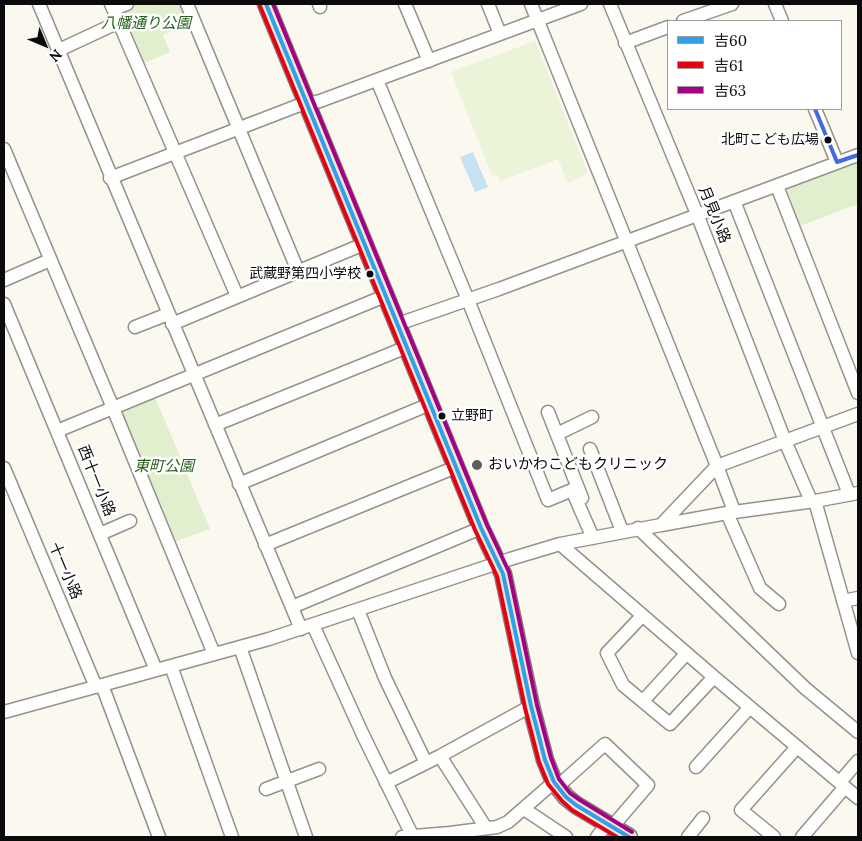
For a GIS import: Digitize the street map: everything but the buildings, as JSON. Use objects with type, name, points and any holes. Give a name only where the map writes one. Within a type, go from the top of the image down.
[{"type":"main road","points":[[266,4],[481,528],[503,574],[545,760],[556,784],[576,805],[629,837]]},
{"type":"street","points":[[39,4],[110,178],[301,629]]},
{"type":"street","points":[[127,4],[113,6],[237,296]]},
{"type":"street","points":[[187,4],[298,271]]},
{"type":"street","points":[[405,4],[429,61]]},
{"type":"street","points":[[488,4],[500,34]]},
{"type":"street","points":[[531,4],[717,466],[730,512],[760,588],[778,604]]},
{"type":"street","points":[[110,178],[308,103],[320,101],[581,4]]},
{"type":"street","name":"月見小路","points":[[610,4],[697,214],[785,441],[813,501],[858,653]]},
{"type":"street","points":[[684,20],[701,9],[732,4]]},
{"type":"street","points":[[775,4],[782,20]]},
{"type":"street","points":[[59,50],[119,22]]},
{"type":"street","points":[[625,43],[667,27]]},
{"type":"street","points":[[377,80],[548,500],[572,490],[596,537]]},
{"type":"street","points":[[815,110],[837,162]]},
{"type":"street","points":[[4,149],[214,654]]},
{"type":"street","points":[[398,324],[468,300],[858,155]]},
{"type":"street","points":[[776,186],[858,393]]},
{"type":"street","points":[[4,712],[301,629],[560,544],[730,512],[813,501],[854,493],[824,427],[734,201]]},
{"type":"street","points":[[135,327],[170,319],[237,296],[364,244]]},
{"type":"street","points":[[4,280],[50,260]]},
{"type":"street","points":[[57,431],[385,296]]},
{"type":"street","name":"西十一小路","points":[[4,304],[156,670]]},
{"type":"street","points":[[215,425],[407,347]]},
{"type":"street","points":[[239,484],[430,404]]},
{"type":"street","points":[[548,412],[596,537]]},
{"type":"street","points":[[661,525],[717,466],[858,414]]},
{"type":"street","points":[[557,434],[592,417]]},
{"type":"street","points":[[602,445],[586,451],[622,531]]},
{"type":"street","points":[[265,546],[456,467]]},
{"type":"street","name":"十一小路","points":[[4,468],[99,686],[159,837]]},
{"type":"street","points":[[100,534],[130,521]]},
{"type":"street","points":[[292,607],[481,528]]},
{"type":"street","points":[[638,528],[805,688],[858,732]]},
{"type":"street","points":[[560,544],[686,654],[858,798]]},
{"type":"street","points":[[843,601],[858,598]]},
{"type":"street","points":[[358,610],[385,678],[426,763]]},
{"type":"street","points":[[642,616],[607,653],[623,685],[670,724],[714,677]]},
{"type":"street","points":[[313,625],[409,837],[491,831],[508,822],[605,744],[648,785],[610,826],[597,837]]},
{"type":"street","points":[[240,647],[306,837]]},
{"type":"street","points":[[642,701],[686,654]]},
{"type":"street","points":[[171,666],[232,837]]},
{"type":"street","points":[[386,783],[532,706]]},
{"type":"street","points":[[696,767],[750,708]]},
{"type":"street","points":[[774,837],[742,810],[797,747]]},
{"type":"street","points":[[440,756],[491,831]]},
{"type":"street","points":[[802,837],[858,761]]},
{"type":"street","points":[[266,788],[320,769]]},
{"type":"street","points":[[524,809],[566,837]]},
{"type":"street","points":[[688,837],[703,818]]},
{"type":"green space","name":"八幡通り公園","points":[[138,4],[183,4],[191,23],[163,35],[170,52],[142,64],[120,12]]},
{"type":"green space","points":[[535,41],[588,173],[568,183],[558,159],[500,181],[498,175],[492,176],[451,72]]},
{"type":"green space","name":"北町こども広場","points":[[857,159],[858,204],[800,226],[787,189]]},
{"type":"green space","name":"東町公園","points":[[153,392],[210,529],[174,542],[117,406]]},
{"type":"water","points":[[473,152],[488,187],[475,192],[460,157]]},
{"type":"transit line","name":"吉60","points":[[266,4],[481,528],[503,574],[531,706],[545,760],[554,782],[566,797],[576,805],[629,837]]},
{"type":"transit line","name":"吉63","points":[[273,4],[487,525],[509,572],[537,705],[551,758],[559,779],[570,793],[632,832]]},
{"type":"transit line","name":"吉61","points":[[260,6],[475,530],[497,576],[525,708],[539,762],[548,784],[572,810],[617,837]]},
{"type":"transit line","points":[[815,110],[837,162],[858,155]]},
{"type":"place","name":"北町こども広場","points":[[828,140]]},
{"type":"place","name":"武蔵野第四小学校","points":[[370,274]]},
{"type":"place","name":"立野町","points":[[442,416]]},
{"type":"place","name":"おいかわこどもクリニック","points":[[477,465]]}]
